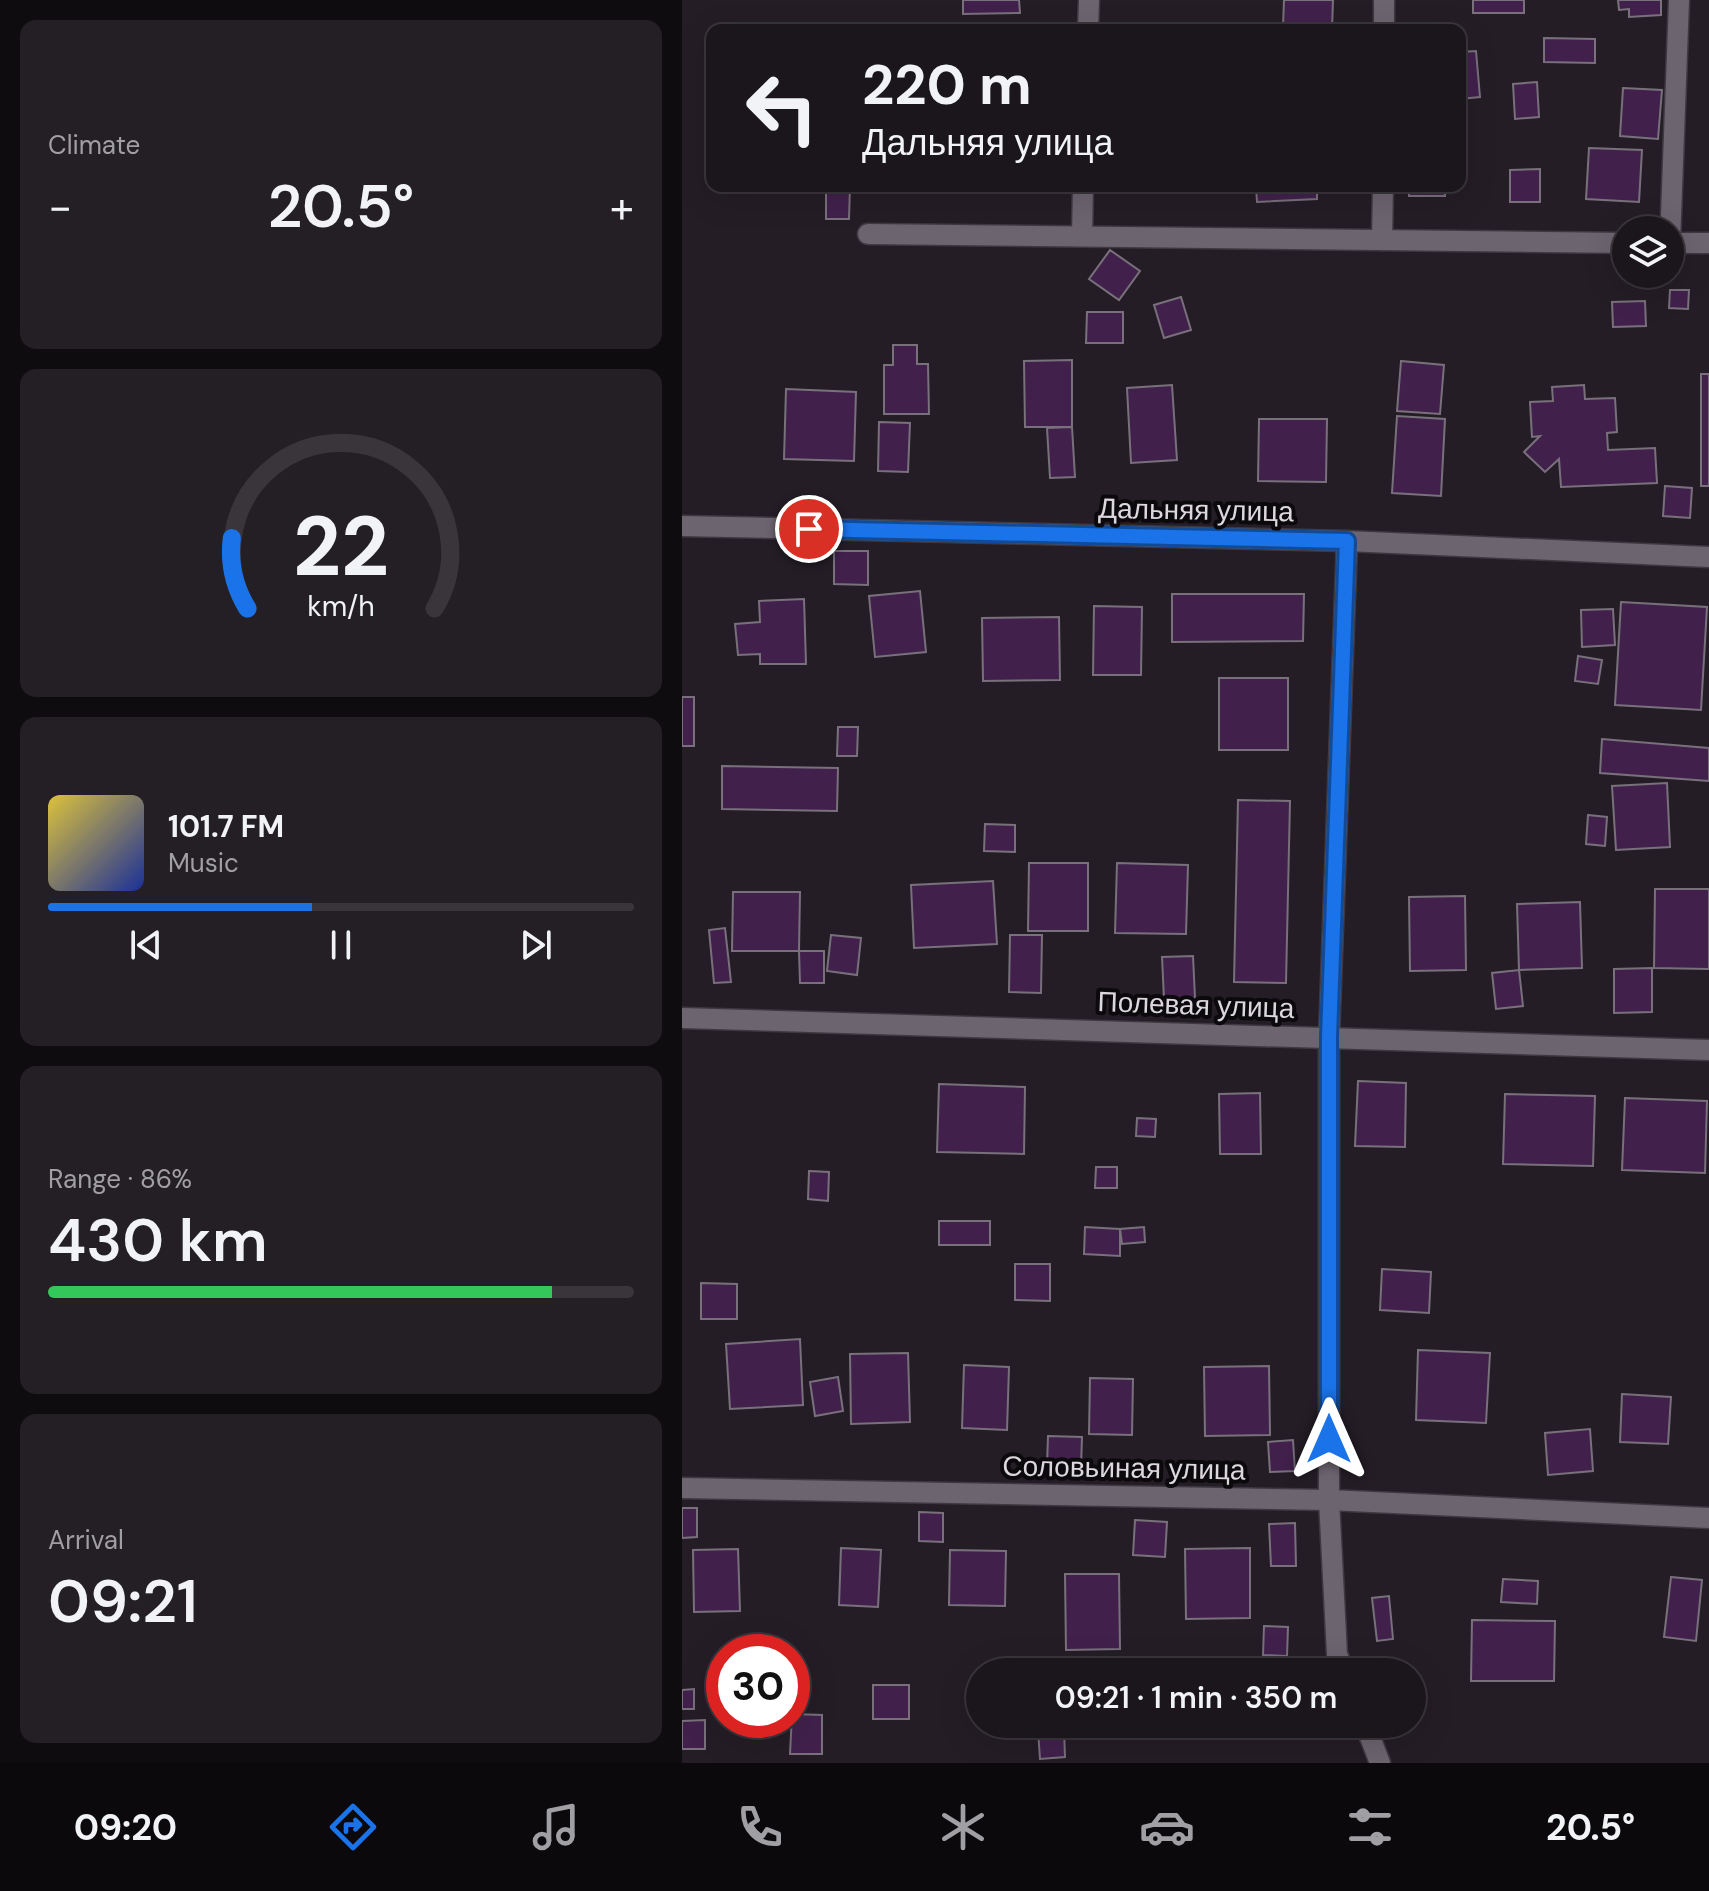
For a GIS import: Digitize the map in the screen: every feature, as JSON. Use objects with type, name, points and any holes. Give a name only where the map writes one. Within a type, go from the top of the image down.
[{"type":"street","points":[[1088,24],[1089,0]]},
{"type":"street","points":[[1384,0],[1384,24]]},
{"type":"street","points":[[1671,216],[1679,0]]},
{"type":"street","points":[[1082,236],[1083,192]]},
{"type":"street","points":[[1382,240],[1383,192]]},
{"type":"street","points":[[868,234],[1612,243]]},
{"type":"street","points":[[1684,243],[1709,243]]},
{"type":"street","name":"Дальняя улица","points":[[682,526],[1347,541],[1709,557]]},
{"type":"street","points":[[1339,1658],[1329,1500],[1329,1037],[1347,541]]},
{"type":"street","name":"Полевая улица","points":[[682,1018],[1709,1050]]},
{"type":"street","name":"Соловьиная улица","points":[[682,1488],[1329,1500],[1709,1518]]},
{"type":"street","points":[[1370,1738],[1380,1763]]},
{"type":"building","points":[[963,0],[1019,0],[1020,13],[963,14]]},
{"type":"building","points":[[1284,0],[1333,0],[1332,24],[1283,24]]},
{"type":"building","points":[[1473,0],[1524,0],[1524,13],[1473,13]]},
{"type":"building","points":[[1618,0],[1661,0],[1661,15],[1629,17],[1629,9],[1619,10]]},
{"type":"building","points":[[1544,38],[1595,39],[1595,63],[1544,62]]},
{"type":"building","points":[[1476,51],[1480,97],[1466,98],[1466,52]]},
{"type":"building","points":[[1537,82],[1539,117],[1515,119],[1513,84]]},
{"type":"building","points":[[1623,88],[1662,90],[1658,139],[1620,136]]},
{"type":"building","points":[[1589,148],[1642,150],[1639,202],[1586,199]]},
{"type":"building","points":[[1540,169],[1540,202],[1510,202],[1510,170]]},
{"type":"building","points":[[826,192],[850,192],[849,219],[826,219]]},
{"type":"building","points":[[1256,192],[1317,192],[1317,199],[1257,202]]},
{"type":"building","points":[[1409,192],[1445,192],[1445,196],[1409,196]]},
{"type":"building","points":[[1110,250],[1140,271],[1119,300],[1089,279]]},
{"type":"building","points":[[1670,290],[1689,290],[1688,309],[1669,308]]},
{"type":"building","points":[[1181,297],[1191,330],[1164,338],[1154,305]]},
{"type":"building","points":[[1645,301],[1646,326],[1613,327],[1612,302]]},
{"type":"building","points":[[1087,312],[1123,312],[1123,343],[1086,343]]},
{"type":"building","points":[[893,345],[917,345],[917,364],[928,364],[929,414],[884,414],[884,365],[893,365]]},
{"type":"building","points":[[1072,360],[1072,427],[1025,427],[1024,361]]},
{"type":"building","points":[[1401,361],[1444,365],[1440,414],[1397,411]]},
{"type":"building","points":[[1701,374],[1709,374],[1709,486],[1701,486]]},
{"type":"building","points":[[1172,385],[1177,460],[1131,463],[1127,388]]},
{"type":"building","points":[[1584,385],[1585,399],[1615,398],[1617,432],[1607,433],[1608,450],[1655,448],[1657,483],[1561,487],[1559,459],[1545,472],[1524,452],[1540,436],[1532,437],[1530,402],[1553,401],[1552,387]]},
{"type":"building","points":[[786,389],[856,392],[854,461],[784,459]]},
{"type":"building","points":[[1397,416],[1445,419],[1441,496],[1392,493]]},
{"type":"building","points":[[1259,419],[1327,419],[1326,482],[1258,481]]},
{"type":"building","points":[[879,422],[910,423],[908,472],[878,471]]},
{"type":"building","points":[[1072,427],[1075,477],[1050,478],[1047,428]]},
{"type":"building","points":[[1665,486],[1692,488],[1690,518],[1663,516]]},
{"type":"building","points":[[834,551],[868,551],[868,585],[834,584]]},
{"type":"building","points":[[920,591],[926,652],[875,657],[869,596]]},
{"type":"building","points":[[1172,594],[1304,594],[1303,641],[1172,642]]},
{"type":"building","points":[[804,599],[806,664],[760,664],[760,654],[738,655],[735,624],[760,622],[759,601]]},
{"type":"building","points":[[1621,602],[1707,607],[1701,710],[1615,705]]},
{"type":"building","points":[[1094,606],[1142,607],[1141,675],[1093,675]]},
{"type":"building","points":[[1613,609],[1615,645],[1582,647],[1581,610]]},
{"type":"building","points":[[1059,617],[1060,680],[983,681],[982,618]]},
{"type":"building","points":[[1578,656],[1602,660],[1598,684],[1575,681]]},
{"type":"building","points":[[1219,678],[1288,678],[1288,750],[1219,750]]},
{"type":"building","points":[[682,697],[694,697],[694,746],[682,746]]},
{"type":"building","points":[[838,727],[858,727],[857,756],[837,756]]},
{"type":"building","points":[[1602,739],[1709,748],[1709,781],[1600,773]]},
{"type":"building","points":[[722,766],[838,768],[837,811],[722,809]]},
{"type":"building","points":[[1667,783],[1670,847],[1616,850],[1612,786]]},
{"type":"building","points":[[1238,800],[1290,801],[1286,983],[1234,982]]},
{"type":"building","points":[[1588,815],[1607,817],[1605,846],[1586,844]]},
{"type":"building","points":[[985,824],[1015,825],[1015,852],[984,851]]},
{"type":"building","points":[[1029,863],[1088,863],[1088,931],[1028,931]]},
{"type":"building","points":[[1117,863],[1188,865],[1186,934],[1115,933]]},
{"type":"building","points":[[993,881],[997,944],[914,948],[911,885]]},
{"type":"building","points":[[1655,889],[1709,889],[1709,969],[1654,968]]},
{"type":"building","points":[[733,892],[800,892],[799,951],[732,951]]},
{"type":"building","points":[[1465,896],[1466,970],[1410,971],[1409,897]]},
{"type":"building","points":[[1580,902],[1582,968],[1519,970],[1517,904]]},
{"type":"building","points":[[725,928],[731,982],[714,983],[709,930]]},
{"type":"building","points":[[831,935],[861,938],[857,975],[827,971]]},
{"type":"building","points":[[1010,935],[1042,935],[1041,993],[1009,992]]},
{"type":"building","points":[[799,951],[824,951],[824,983],[800,983]]},
{"type":"building","points":[[1193,956],[1195,998],[1164,999],[1162,957]]},
{"type":"building","points":[[1652,968],[1652,1012],[1614,1013],[1614,969]]},
{"type":"building","points":[[1519,970],[1523,1006],[1496,1009],[1492,973]]},
{"type":"building","points":[[1358,1081],[1406,1083],[1405,1147],[1355,1146]]},
{"type":"building","points":[[939,1084],[1025,1087],[1024,1154],[937,1152]]},
{"type":"building","points":[[1260,1093],[1261,1154],[1220,1154],[1219,1094]]},
{"type":"building","points":[[1505,1094],[1595,1096],[1593,1166],[1503,1164]]},
{"type":"building","points":[[1625,1098],[1707,1101],[1705,1173],[1622,1170]]},
{"type":"building","points":[[1137,1118],[1156,1119],[1155,1137],[1136,1136]]},
{"type":"building","points":[[1096,1167],[1117,1167],[1117,1188],[1095,1188]]},
{"type":"building","points":[[809,1171],[829,1172],[828,1201],[808,1199]]},
{"type":"building","points":[[939,1221],[990,1221],[990,1245],[939,1245]]},
{"type":"building","points":[[1085,1227],[1120,1229],[1120,1256],[1084,1254]]},
{"type":"building","points":[[1144,1227],[1145,1242],[1122,1244],[1120,1229]]},
{"type":"building","points":[[1015,1264],[1050,1264],[1050,1301],[1015,1300]]},
{"type":"building","points":[[1382,1269],[1431,1272],[1429,1313],[1380,1310]]},
{"type":"building","points":[[701,1283],[737,1284],[737,1319],[701,1319]]},
{"type":"building","points":[[800,1339],[803,1405],[730,1409],[726,1344]]},
{"type":"building","points":[[1418,1350],[1490,1353],[1486,1423],[1416,1420]]},
{"type":"building","points":[[908,1353],[910,1422],[851,1424],[850,1354]]},
{"type":"building","points":[[964,1365],[1009,1367],[1007,1430],[962,1428]]},
{"type":"building","points":[[1269,1366],[1270,1435],[1205,1436],[1204,1367]]},
{"type":"building","points":[[838,1377],[843,1411],[815,1416],[810,1382]]},
{"type":"building","points":[[1090,1378],[1133,1379],[1132,1435],[1089,1434]]},
{"type":"building","points":[[1622,1394],[1671,1397],[1668,1444],[1620,1442]]},
{"type":"building","points":[[1590,1429],[1593,1471],[1548,1475],[1545,1433]]},
{"type":"building","points":[[1048,1436],[1082,1437],[1081,1467],[1047,1466]]},
{"type":"building","points":[[1293,1440],[1295,1471],[1270,1472],[1268,1442]]},
{"type":"building","points":[[682,1508],[697,1508],[697,1537],[682,1538]]},
{"type":"building","points":[[919,1512],[943,1513],[943,1542],[919,1541]]},
{"type":"building","points":[[1135,1520],[1167,1522],[1165,1557],[1133,1555]]},
{"type":"building","points":[[1295,1523],[1296,1566],[1271,1566],[1269,1524]]},
{"type":"building","points":[[841,1548],[881,1550],[878,1607],[839,1605]]},
{"type":"building","points":[[1250,1548],[1250,1618],[1186,1619],[1185,1549]]},
{"type":"building","points":[[738,1549],[740,1611],[694,1612],[693,1550]]},
{"type":"building","points":[[950,1550],[1006,1551],[1005,1606],[949,1605]]},
{"type":"building","points":[[1065,1574],[1119,1574],[1120,1649],[1066,1650]]},
{"type":"building","points":[[1671,1577],[1702,1580],[1696,1641],[1664,1637]]},
{"type":"building","points":[[1503,1579],[1538,1581],[1537,1604],[1501,1602]]},
{"type":"building","points":[[1389,1596],[1393,1639],[1377,1641],[1372,1598]]},
{"type":"building","points":[[1472,1620],[1555,1621],[1554,1681],[1471,1681]]},
{"type":"building","points":[[1264,1626],[1288,1627],[1287,1656],[1263,1655]]},
{"type":"building","points":[[873,1685],[909,1685],[909,1719],[873,1719]]},
{"type":"building","points":[[694,1689],[694,1709],[682,1709],[682,1690]]},
{"type":"building","points":[[810,1715],[822,1715],[822,1754],[790,1754],[791,1738],[810,1738]]},
{"type":"building","points":[[705,1720],[705,1749],[682,1749],[682,1721]]},
{"type":"building","points":[[1039,1738],[1064,1738],[1065,1757],[1040,1759]]},
{"type":"route","points":[[809,529],[1347,541],[1329,1037],[1329,1439]]}]
